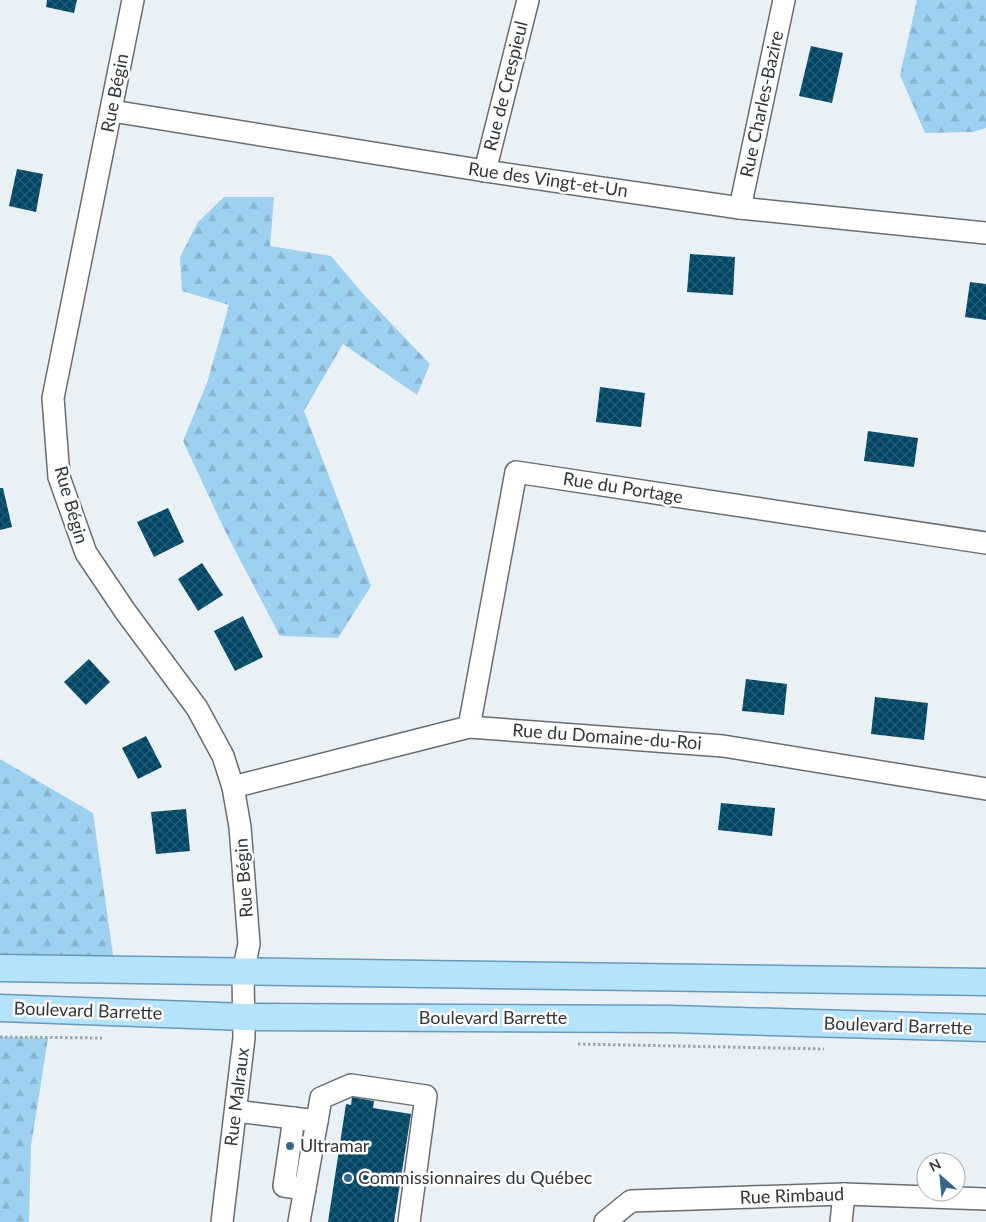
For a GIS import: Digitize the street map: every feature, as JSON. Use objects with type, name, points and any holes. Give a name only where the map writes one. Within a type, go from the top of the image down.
[{"type":"main road","points":[[0,968],[986,982]]},
{"type":"main road","name":"Boulevard Barrette","points":[[0,1008],[246,1017],[670,1020],[986,1028]]},
{"type":"street","name":"Rue Bégin","points":[[133,0],[53,398],[59,477],[86,553],[124,610],[197,708],[223,756],[233,787],[240,827],[249,944],[243,972]]},
{"type":"street","name":"Rue de Crespieul","points":[[485,171],[528,0]]},
{"type":"street","name":"Rue Charles-Bazire","points":[[740,208],[784,0]]},
{"type":"street","name":"Rue des Vingt-et-Un","points":[[112,111],[485,171],[740,208],[986,233]]},
{"type":"street","name":"Rue du Portage","points":[[469,727],[516,472],[986,543]]},
{"type":"street","name":"Rue du Domaine-du-Roi","points":[[233,787],[469,727],[723,746],[986,789]]},
{"type":"street","name":"Rue Malraux","points":[[222,1222],[246,1017],[243,972]]},
{"type":"street","points":[[299,1222],[316,1120],[322,1098],[351,1085],[426,1096],[409,1222]]},
{"type":"street","points":[[236,1111],[316,1120]]},
{"type":"street","points":[[294,1118],[284,1186],[304,1190]]},
{"type":"street","points":[[841,1222],[844,1194]]},
{"type":"street","name":"Rue Rimbaud","points":[[605,1222],[631,1201],[844,1194],[986,1199]]},
{"type":"green space","points":[[917,0],[986,0],[986,128],[973,132],[925,133],[900,75]]},
{"type":"green space","points":[[224,197],[274,197],[270,246],[331,256],[364,295],[430,364],[417,395],[343,344],[304,411],[371,586],[338,638],[280,636],[226,533],[183,441],[207,383],[229,305],[182,291],[180,257],[198,222]]},
{"type":"green space","points":[[0,759],[93,813],[115,969],[0,968]]},
{"type":"green space","points":[[0,1037],[48,1038],[31,1146],[29,1222],[0,1222]]},
{"type":"building","points":[[47,0],[77,0],[74,13],[46,7]]},
{"type":"building","points":[[811,46],[843,53],[832,103],[799,96]]},
{"type":"building","points":[[17,169],[43,174],[36,212],[9,206]]},
{"type":"building","points":[[690,254],[735,257],[733,295],[687,292]]},
{"type":"building","points":[[970,282],[986,284],[986,320],[965,317]]},
{"type":"building","points":[[600,387],[645,393],[641,427],[596,422]]},
{"type":"building","points":[[868,431],[918,438],[914,467],[864,461]]},
{"type":"building","points":[[0,488],[3,488],[12,527],[0,530]]},
{"type":"building","points":[[168,508],[184,542],[154,557],[137,522]]},
{"type":"building","points":[[202,563],[223,595],[198,611],[178,579]]},
{"type":"building","points":[[243,616],[263,657],[235,671],[214,631]]},
{"type":"building","points":[[89,659],[110,682],[86,705],[64,682]]},
{"type":"building","points":[[746,679],[787,684],[784,715],[742,711]]},
{"type":"building","points":[[875,697],[928,703],[924,740],[871,734]]},
{"type":"building","points":[[146,736],[162,767],[138,779],[122,748]]},
{"type":"building","points":[[721,803],[775,808],[772,836],[718,830]]},
{"type":"building","points":[[186,809],[190,851],[156,854],[151,812]]},
{"type":"building","points":[[352,1097],[374,1101],[373,1108],[411,1114],[394,1222],[328,1222],[346,1104],[351,1105]]},
{"type":"place","name":"Ultramar","points":[[290,1146]]},
{"type":"place","name":"Commissionnaires du Québec","points":[[348,1178]]}]
